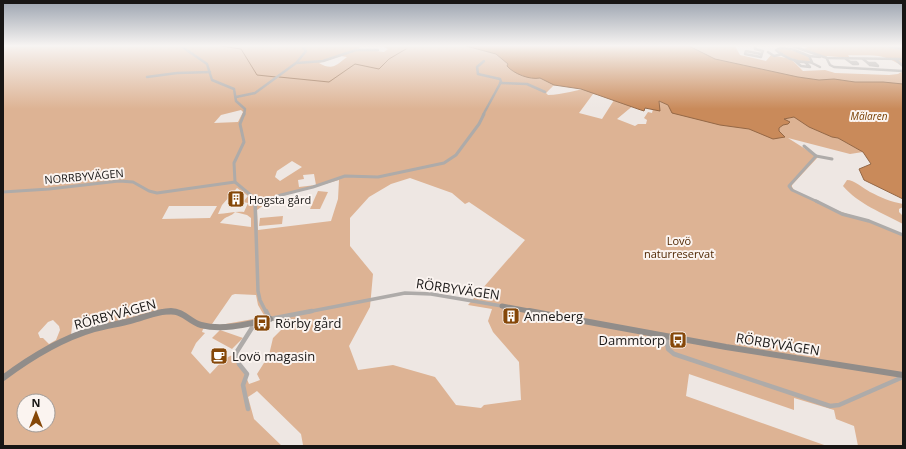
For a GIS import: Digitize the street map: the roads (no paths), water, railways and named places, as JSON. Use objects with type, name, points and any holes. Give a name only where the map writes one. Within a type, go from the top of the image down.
[{"type":"street","points":[[209,67],[212,80],[234,89],[238,103],[244,108],[245,112],[240,124],[244,142],[234,163],[235,182],[253,197],[255,205],[258,290],[260,300],[270,319]]},
{"type":"street","points":[[236,97],[255,93],[291,67]]},
{"type":"street","points":[[255,205],[281,194],[313,187],[345,176],[378,177],[444,163],[456,155],[479,124],[495,90],[500,83],[501,80],[499,78],[478,74],[477,67]]},
{"type":"street","points":[[834,67],[903,71]]},
{"type":"street","points":[[148,77],[177,73],[210,72]]},
{"type":"street","points":[[500,83],[527,84],[545,92]]},
{"type":"street","points":[[804,146],[816,156],[832,159]]},
{"type":"street","points":[[816,156],[789,186],[792,190],[842,214],[869,221],[903,235]]},
{"type":"street","name":"NORRBYVÄGEN","points":[[3,192],[20,189],[49,189],[120,181],[139,183],[148,191],[157,193],[235,182]]},
{"type":"street","name":"RÖRBYVÄGEN","points":[[3,378],[48,348],[78,334],[157,313],[178,312],[193,322],[208,327],[230,326],[410,292],[502,306],[782,357],[903,376]]},
{"type":"street","points":[[248,409],[243,385],[247,374],[239,364],[236,353],[256,322]]},
{"type":"street","points":[[666,336],[668,349],[674,354],[830,406],[839,405],[903,376]]},
{"type":"water","name":"Mälaren","points":[[508,67],[752,67],[819,80],[834,79],[855,82],[903,84],[903,199],[864,180],[859,169],[871,164],[863,152],[838,138],[809,127],[794,117],[784,119],[790,122],[779,128],[779,131],[785,137],[773,139],[749,129],[720,125],[672,113],[668,105],[659,101],[660,111],[645,108],[644,111],[581,89],[554,85],[540,78],[527,77]]},
{"type":"waterway","points":[[252,67],[257,75],[276,77]]},
{"type":"waterway","points":[[279,77],[329,82],[351,67]]},
{"type":"waterway","points":[[369,67],[379,69],[381,67]]},
{"type":"place","name":"Hogsta gård","points":[[236,199]]},
{"type":"place","name":"Anneberg","points":[[511,316]]},
{"type":"place","name":"Rörby gård","points":[[262,323]]},
{"type":"place","name":"Dammtorp","points":[[678,340]]},
{"type":"place","name":"Lovö magasin","points":[[219,356]]},
{"type":"park label","name":"Lovö naturreservat","points":[[679,246]]}]
